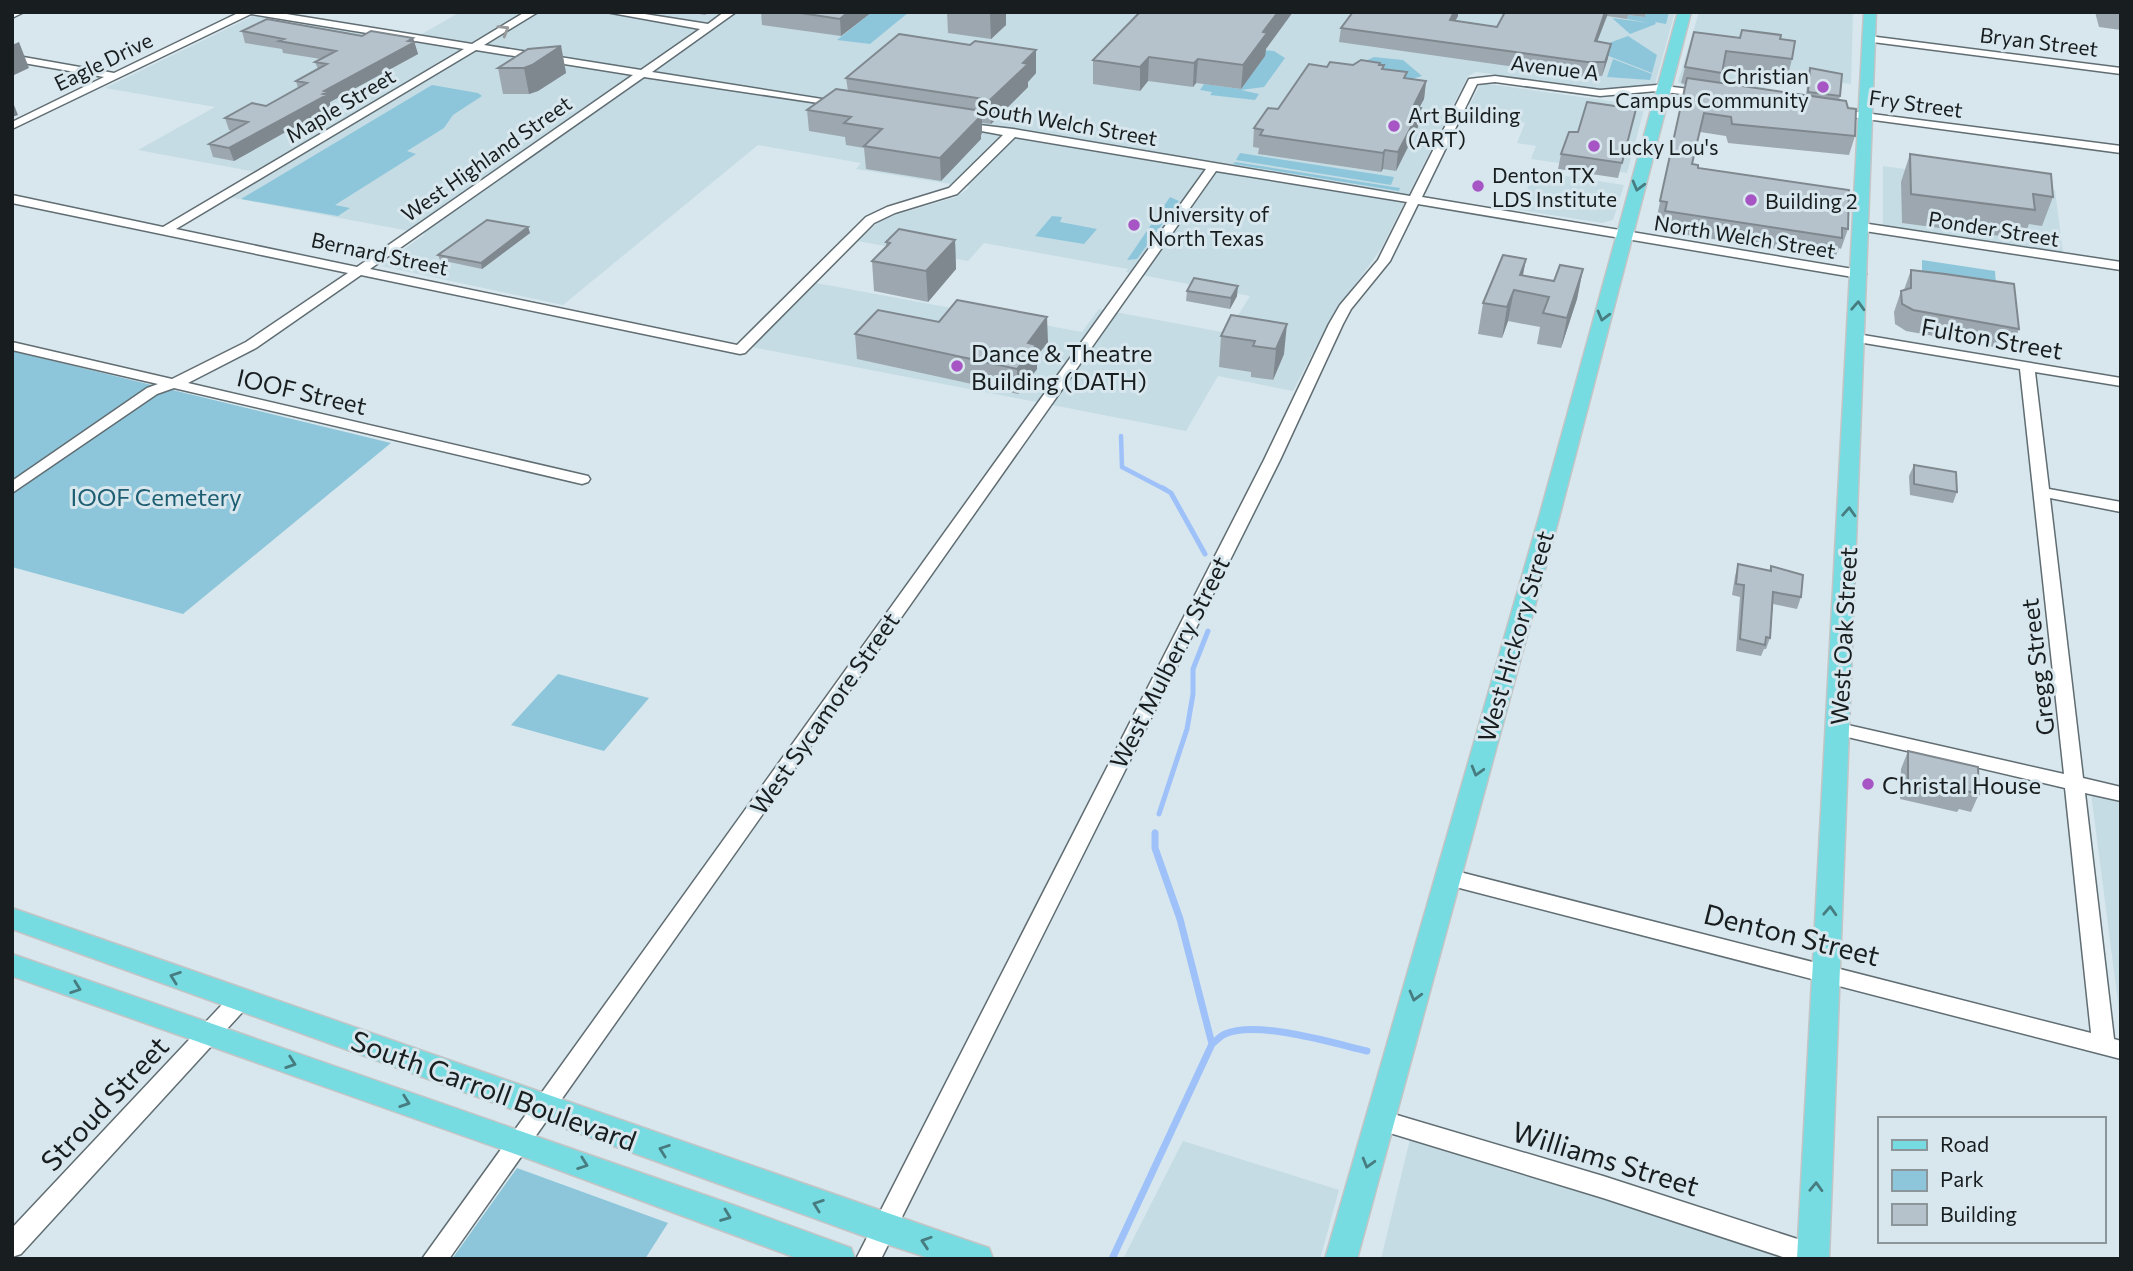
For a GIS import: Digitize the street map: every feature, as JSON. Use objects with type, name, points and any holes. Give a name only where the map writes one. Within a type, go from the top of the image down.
[{"type":"main road","name":"West Hickory Street","points":[[1341,1259],[1685,12]]},
{"type":"main road","name":"West Oak Street","points":[[1813,1257],[1870,12]]},
{"type":"main road","name":"South Carroll Boulevard","points":[[12,918],[977,1259]]},
{"type":"main road","name":"South Carroll Boulevard","points":[[12,965],[519,1141],[839,1259]]},
{"type":"street","points":[[12,15],[19,12]]},
{"type":"street","points":[[250,12],[852,107]]},
{"type":"street","name":"Eagle Drive","points":[[12,126],[250,12]]},
{"type":"street","name":"Maple Street","points":[[166,230],[533,12]]},
{"type":"street","points":[[611,12],[710,27]]},
{"type":"street","name":"West Highland Street","points":[[12,488],[152,391],[172,385],[241,352],[731,12]]},
{"type":"street","name":"Bryan Street","points":[[1869,39],[2121,71]]},
{"type":"street","points":[[12,58],[115,76]]},
{"type":"street","name":"Avenue A","points":[[1482,78],[1600,93],[1664,88]]},
{"type":"street","name":"West Mulberry Street","points":[[868,1259],[1266,472],[1336,324],[1345,307],[1384,261],[1471,82],[1482,78]]},
{"type":"street","points":[[1664,88],[1718,96]]},
{"type":"street","name":"Fry Street","points":[[1826,111],[2121,150]]},
{"type":"street","name":"South Welch Street","points":[[946,122],[1624,236]]},
{"type":"street","name":"Bernard Street","points":[[12,199],[740,350],[870,220],[891,210],[953,191],[1013,132]]},
{"type":"street","name":"West Sycamore Street","points":[[434,1259],[1213,167]]},
{"type":"street","name":"Ponder Street","points":[[1861,227],[2121,266]]},
{"type":"street","name":"North Welch Street","points":[[1624,236],[1859,274]]},
{"type":"street","name":"Fulton Street","points":[[1857,338],[2121,382]]},
{"type":"street","name":"IOOF Street","points":[[12,346],[582,479]]},
{"type":"street","name":"Gregg Street","points":[[2027,367],[2074,783],[2113,1048]]},
{"type":"street","points":[[2042,492],[2121,507]]},
{"type":"street","points":[[1839,729],[2121,794]]},
{"type":"street","name":"Denton Street","points":[[1448,877],[2113,1048]]},
{"type":"street","name":"Stroud Street","points":[[12,1246],[240,1000]]},
{"type":"street","name":"Williams Street","points":[[1380,1120],[1603,1187],[1813,1257]]},
{"type":"shaded area","name":"University of North Texas","points":[[460,12],[1675,12],[1655,84],[1607,90],[1476,72],[1468,76],[1381,249],[1331,318],[1293,391],[1218,376],[1186,431],[752,347],[816,283],[1082,332],[1099,309],[1227,333],[1250,296],[1126,272],[1128,269],[984,243],[968,261],[857,241],[882,219],[956,197],[970,187],[856,169],[861,163],[758,145],[563,305],[381,266],[425,234],[224,196],[261,173],[138,150],[215,107],[105,88],[253,16],[410,41]]},
{"type":"shaded area","points":[[1699,12],[1853,12],[1851,84],[1767,74],[1764,96],[1683,85],[1678,82]]},
{"type":"shaded area","points":[[1481,83],[1645,106],[1627,173],[1531,159],[1536,146],[1517,143],[1525,123],[1465,114]]},
{"type":"shaded area","points":[[1883,166],[2055,190],[2063,253],[1883,226]]},
{"type":"shaded area","points":[[1534,171],[1624,185],[1613,220],[1602,223],[1519,210]]},
{"type":"shaded area","points":[[2091,793],[2121,800],[2121,1026]]},
{"type":"shaded area","points":[[1410,1139],[1777,1254],[1776,1259],[1381,1259]]},
{"type":"shaded area","points":[[1183,1141],[1339,1190],[1320,1259],[1123,1259]]},
{"type":"green space","points":[[872,12],[909,12],[870,44],[837,40]]},
{"type":"green space","points":[[1646,12],[1669,12],[1666,24],[1655,22],[1656,24],[1630,34],[1612,18],[1650,23],[1627,19],[1628,15],[1645,17]]},
{"type":"green space","points":[[1628,36],[1657,55],[1652,73],[1606,55],[1601,46]]},
{"type":"green space","points":[[1260,50],[1274,51],[1285,58],[1264,87],[1241,90],[1259,94],[1255,100],[1210,95],[1212,92],[1200,90],[1204,84],[1241,89]]},
{"type":"green space","points":[[1374,57],[1403,60],[1422,76],[1409,80],[1359,64]]},
{"type":"green space","points":[[1613,59],[1652,74],[1650,80],[1607,77]]},
{"type":"green space","points":[[432,85],[482,96],[453,115],[444,128],[407,151],[416,154],[335,205],[350,208],[338,216],[241,199]]},
{"type":"green space","points":[[1240,153],[1394,177],[1391,185],[1236,160]]},
{"type":"green space","points":[[1235,162],[1400,188],[1399,191],[1233,164]]},
{"type":"green space","points":[[1170,197],[1179,201],[1137,259],[1127,260]]},
{"type":"green space","points":[[1052,216],[1062,217],[1060,222],[1097,229],[1084,244],[1035,236]]},
{"type":"green space","points":[[1922,260],[1995,271],[1997,298],[1922,286]]},
{"type":"green space","name":"IOOF Cemetery","points":[[12,351],[391,443],[183,614],[12,567]]},
{"type":"green space","points":[[558,674],[649,698],[604,751],[511,725]]},
{"type":"green space","points":[[517,1168],[668,1223],[645,1259],[452,1259]]},
{"type":"building","points":[[794,12],[848,12],[840,19]]},
{"type":"building","points":[[1140,12],[1278,12],[1263,32],[1267,33],[1243,65],[1198,59],[1194,63],[1149,57],[1140,67],[1093,60]]},
{"type":"building","points":[[1353,12],[1454,12],[1450,20],[1497,27],[1505,12],[1605,12],[1595,41],[1611,44],[1605,62],[1587,62],[1341,28]]},
{"type":"building","points":[[267,19],[362,36],[371,31],[413,38],[408,41],[415,42],[324,91],[327,92],[323,94],[327,95],[229,148],[209,144],[248,122],[225,118],[252,103],[266,106],[307,83],[296,81],[327,64],[315,62],[336,51],[242,31]]},
{"type":"building","points":[[1742,30],[1781,35],[1780,39],[1795,41],[1792,59],[1726,51],[1722,73],[1685,67],[1694,32],[1740,38]]},
{"type":"building","points":[[899,34],[970,45],[975,41],[1036,50],[1023,63],[1028,64],[990,100],[846,78]]},
{"type":"building","points":[[561,46],[524,68],[498,68],[528,49]]},
{"type":"building","points":[[1361,60],[1380,63],[1379,65],[1384,65],[1382,69],[1407,72],[1404,78],[1426,81],[1413,107],[1421,108],[1398,152],[1385,150],[1383,153],[1260,135],[1263,130],[1254,128],[1268,108],[1278,109],[1309,64],[1327,67],[1330,62],[1353,65]]},
{"type":"building","points":[[1810,68],[1842,74],[1840,96],[1808,92]]},
{"type":"building","points":[[1687,78],[1846,101],[1848,108],[1856,109],[1855,136],[1732,124],[1731,117],[1704,113],[1692,164],[1698,165],[1698,168],[1849,190],[1848,229],[1842,228],[1842,238],[1665,211],[1667,202],[1660,201]]},
{"type":"building","points":[[836,89],[982,111],[977,116],[980,117],[940,158],[864,146],[882,129],[844,123],[851,117],[807,110]]},
{"type":"building","points":[[1587,102],[1636,109],[1622,163],[1561,154],[1569,132],[1578,132]]},
{"type":"building","points":[[1910,154],[2051,174],[2053,197],[2033,194],[2035,210],[1911,194]]},
{"type":"building","points":[[487,220],[528,227],[481,263],[438,255]]},
{"type":"building","points":[[899,229],[955,240],[926,271],[872,261],[890,243],[886,242]]},
{"type":"building","points":[[1503,255],[1526,259],[1520,275],[1554,281],[1560,265],[1583,269],[1567,318],[1543,313],[1549,297],[1514,290],[1507,307],[1483,303]]},
{"type":"building","points":[[1911,270],[2014,284],[2019,329],[1913,310],[1902,304],[1901,291],[1911,288]]},
{"type":"building","points":[[1194,278],[1238,286],[1231,298],[1187,291]]},
{"type":"building","points":[[957,300],[1047,317],[1028,343],[1036,345],[1017,369],[855,334],[878,310],[939,322]]},
{"type":"building","points":[[1231,315],[1287,324],[1276,349],[1253,346],[1255,341],[1221,336]]},
{"type":"building","points":[[1914,465],[1956,472],[1957,492],[1914,484]]},
{"type":"building","points":[[1738,564],[1771,571],[1771,566],[1803,575],[1801,597],[1773,592],[1770,638],[1766,637],[1765,645],[1740,639],[1744,585],[1736,584]]},
{"type":"building","points":[[1908,751],[1978,767],[1979,794],[1966,791],[1966,794],[1908,781]]},
{"type":"waterway","points":[[1121,436],[1122,467],[1166,490]]},
{"type":"waterway","points":[[1163,488],[1171,493],[1205,554]]},
{"type":"waterway","points":[[1159,814],[1187,729],[1193,694],[1193,669],[1208,631]]},
{"type":"waterway","points":[[1155,832],[1155,848],[1180,919],[1212,1044]]},
{"type":"waterway","points":[[1212,1044],[1225,1034],[1239,1030],[1256,1030],[1316,1038],[1367,1051]]},
{"type":"waterway","points":[[1112,1259],[1212,1044]]},
{"type":"place","name":"Christian Campus Community","points":[[1823,87]]},
{"type":"place","name":"Art Building (ART)","points":[[1394,126]]},
{"type":"place","name":"Lucky Lou's","points":[[1594,146]]},
{"type":"place","name":"Denton TX LDS Institute","points":[[1478,186]]},
{"type":"place","name":"Building 2","points":[[1751,200]]},
{"type":"place","name":"University of North Texas","points":[[1134,225]]},
{"type":"place","name":"Dance & Theatre Building (DATH)","points":[[957,366]]},
{"type":"place","name":"Christal House","points":[[1868,784]]}]
